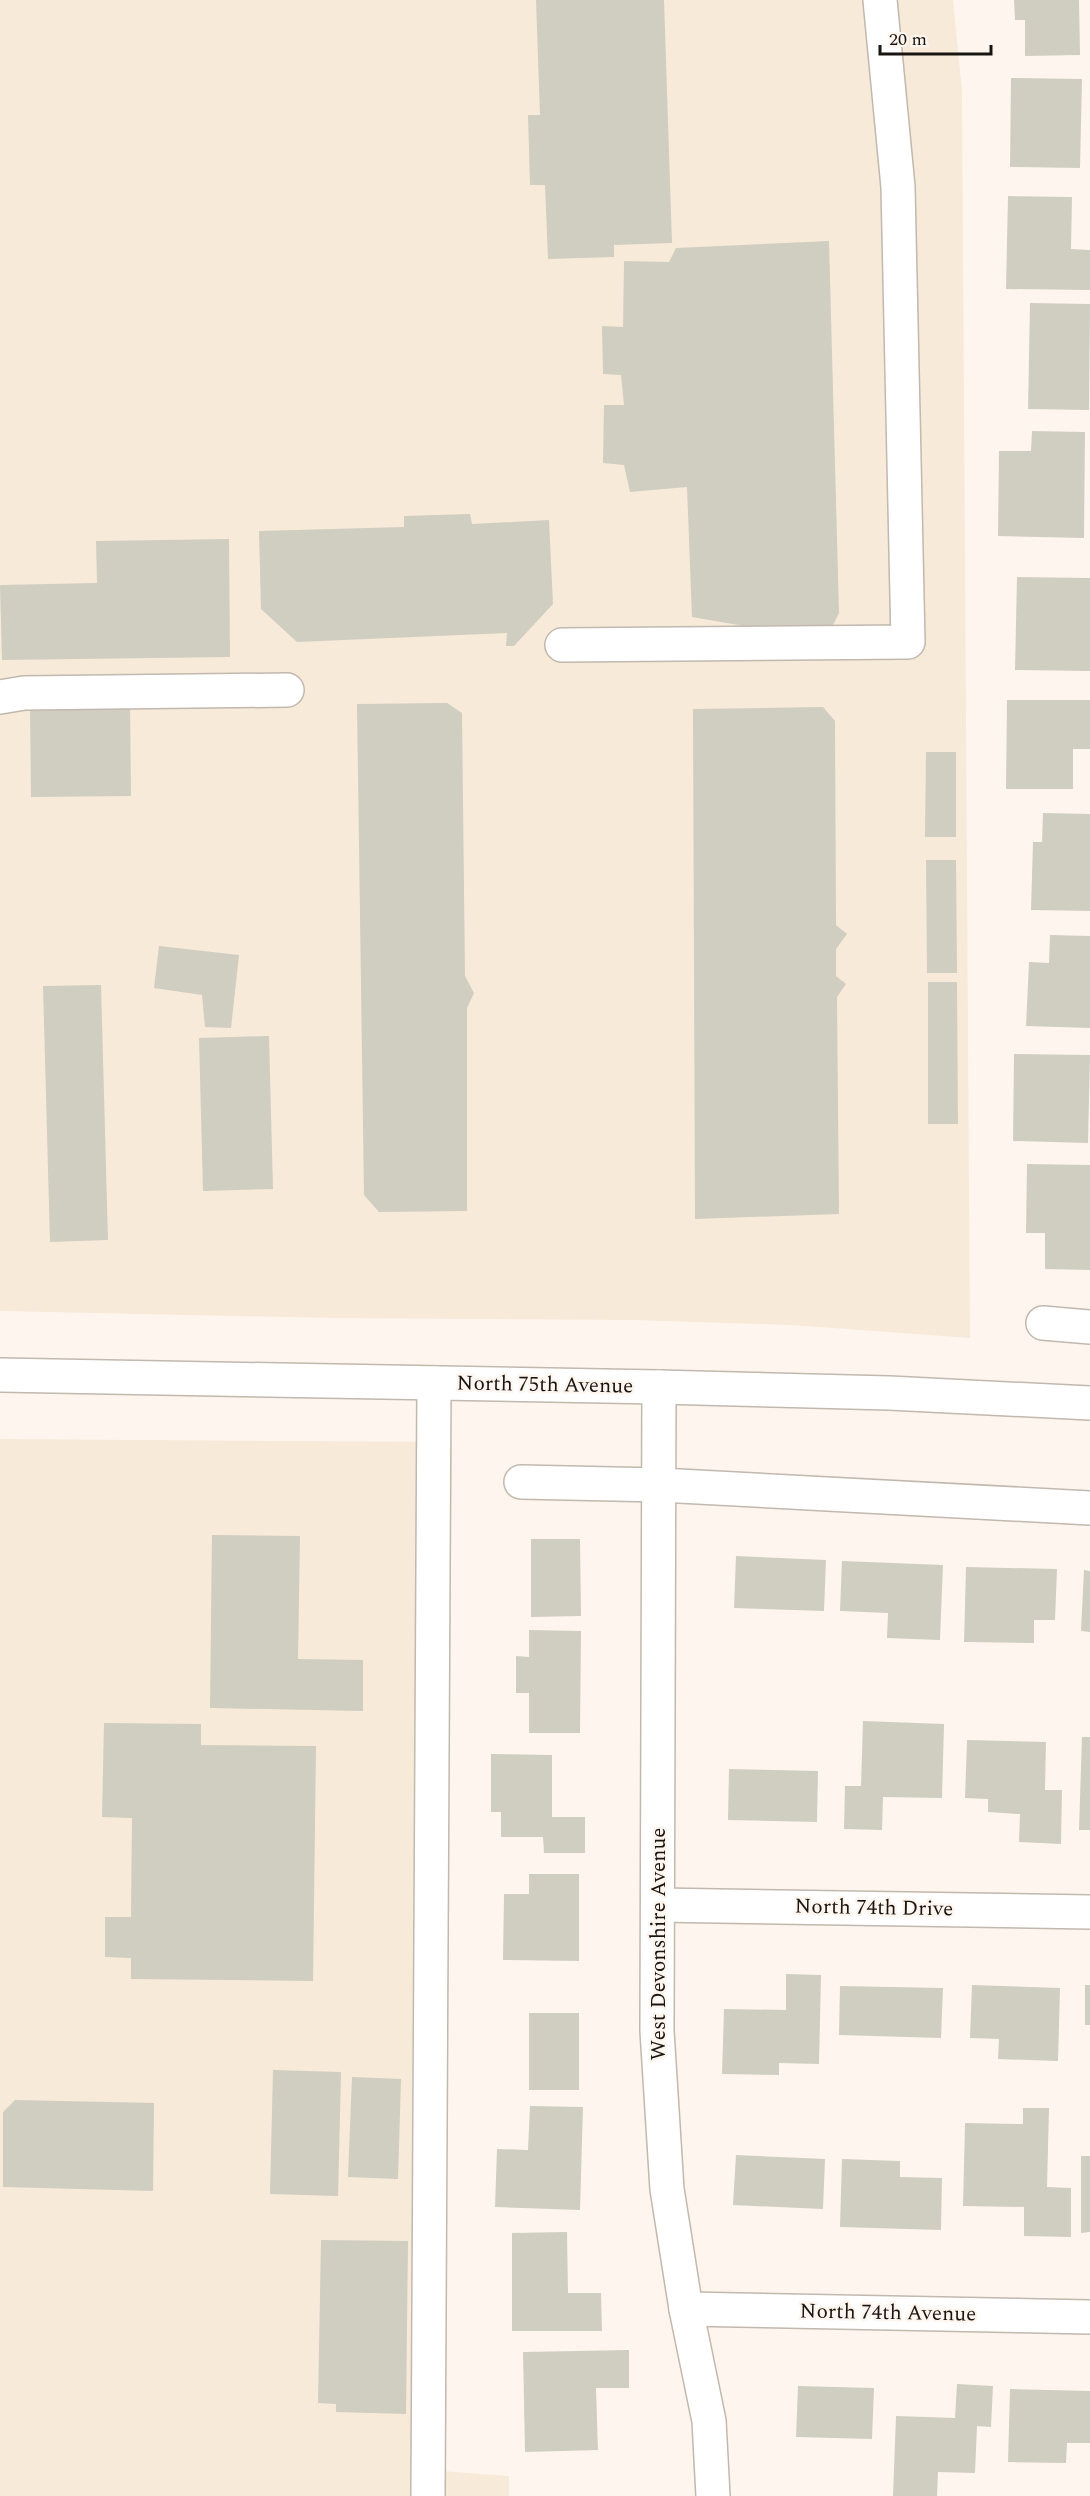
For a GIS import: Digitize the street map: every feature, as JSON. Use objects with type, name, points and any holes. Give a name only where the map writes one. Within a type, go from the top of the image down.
[{"type":"street","points":[[562,645],[908,642],[898,187],[880,0]]},
{"type":"street","points":[[0,697],[24,693],[287,690]]},
{"type":"street","points":[[1043,1323],[1090,1326]]},
{"type":"street","name":"North 75th Avenue","points":[[0,1375],[659,1387],[888,1393],[1090,1403]]},
{"type":"street","points":[[428,2496],[434,1383]]},
{"type":"street","name":"West Devonshire Avenue","points":[[659,1387],[657,2031],[667,2189],[686,2309],[709,2421],[713,2496]]},
{"type":"street","points":[[521,1482],[660,1485],[1090,1508]]},
{"type":"street","name":"North 74th Drive","points":[[658,1905],[1090,1912]]},
{"type":"street","name":"North 74th Avenue","points":[[686,2309],[1090,2317]]},
{"type":"shaded area","points":[[0,0],[953,0],[962,90],[970,1338],[791,1325],[633,1320],[331,1318],[0,1311]]},
{"type":"shaded area","points":[[0,1439],[452,1442],[442,2471],[509,2476],[509,2496],[0,2496]]},
{"type":"building","points":[[536,0],[664,0],[672,243],[614,245],[614,257],[548,259],[545,185],[530,185],[528,115],[540,115]]},
{"type":"building","points":[[1014,0],[1079,0],[1080,55],[1025,56],[1025,20],[1015,20]]},
{"type":"building","points":[[1011,78],[1082,79],[1080,168],[1010,167]]},
{"type":"building","points":[[1008,196],[1072,197],[1071,249],[1090,250],[1090,290],[1006,289]]},
{"type":"building","points":[[829,241],[839,613],[833,625],[756,628],[692,617],[687,487],[630,492],[624,465],[603,463],[604,405],[624,405],[621,375],[603,374],[602,326],[623,327],[624,261],[669,262],[676,248]]},
{"type":"building","points":[[1030,303],[1090,304],[1089,410],[1028,409]]},
{"type":"building","points":[[1032,431],[1085,432],[1084,538],[998,536],[999,451],[1031,451]]},
{"type":"building","points":[[470,514],[472,524],[549,520],[553,604],[514,646],[506,646],[507,633],[297,642],[261,609],[259,531],[404,527],[404,516]]},
{"type":"building","points":[[229,539],[230,657],[2,660],[0,585],[97,583],[96,541]]},
{"type":"building","points":[[1017,577],[1090,578],[1090,671],[1015,670]]},
{"type":"building","points":[[1007,700],[1090,700],[1090,749],[1073,749],[1073,789],[1006,789]]},
{"type":"building","points":[[447,703],[462,713],[465,976],[474,993],[467,1008],[467,1211],[379,1212],[364,1195],[357,704]]},
{"type":"building","points":[[130,704],[131,796],[31,797],[30,705]]},
{"type":"building","points":[[823,707],[835,721],[836,925],[847,934],[836,949],[836,976],[846,984],[837,997],[839,1214],[695,1219],[693,709]]},
{"type":"building","points":[[926,752],[956,752],[956,837],[925,837]]},
{"type":"building","points":[[1043,813],[1090,814],[1090,911],[1031,910],[1033,842],[1042,842]]},
{"type":"building","points":[[926,860],[956,860],[957,973],[927,973]]},
{"type":"building","points":[[1050,935],[1090,936],[1090,1028],[1026,1026],[1029,962],[1049,963]]},
{"type":"building","points":[[159,946],[239,955],[231,1028],[205,1027],[202,995],[154,988]]},
{"type":"building","points":[[928,982],[957,982],[958,1124],[928,1124]]},
{"type":"building","points":[[101,985],[108,1240],[50,1242],[43,986]]},
{"type":"building","points":[[269,1036],[273,1189],[203,1191],[199,1038]]},
{"type":"building","points":[[1014,1054],[1090,1055],[1088,1143],[1013,1141]]},
{"type":"building","points":[[1027,1164],[1090,1165],[1090,1270],[1045,1269],[1045,1233],[1026,1233]]},
{"type":"building","points":[[212,1535],[300,1536],[298,1659],[363,1660],[363,1711],[210,1708]]},
{"type":"building","points":[[531,1539],[580,1539],[581,1616],[531,1617]]},
{"type":"building","points":[[736,1556],[826,1560],[824,1611],[734,1608]]},
{"type":"building","points":[[842,1561],[943,1565],[940,1640],[887,1638],[888,1613],[840,1611]]},
{"type":"building","points":[[966,1567],[1057,1569],[1055,1620],[1034,1620],[1034,1643],[964,1642]]},
{"type":"building","points":[[1084,1570],[1090,1571],[1090,1632],[1081,1631]]},
{"type":"building","points":[[529,1630],[581,1631],[580,1733],[529,1733],[529,1693],[516,1693],[516,1656],[529,1657]]},
{"type":"building","points":[[863,1721],[944,1724],[942,1798],[883,1797],[882,1830],[844,1829],[845,1786],[861,1786]]},
{"type":"building","points":[[104,1723],[201,1724],[201,1745],[316,1746],[313,1981],[131,1979],[131,1958],[105,1957],[105,1917],[131,1917],[132,1818],[102,1817]]},
{"type":"building","points":[[1082,1737],[1090,1737],[1090,1830],[1079,1830]]},
{"type":"building","points":[[967,1740],[1046,1742],[1045,1790],[1062,1790],[1061,1844],[1019,1842],[1020,1814],[988,1812],[988,1799],[965,1798]]},
{"type":"building","points":[[491,1754],[552,1755],[552,1817],[585,1817],[585,1853],[544,1853],[543,1837],[501,1837],[501,1812],[491,1812]]},
{"type":"building","points":[[729,1769],[818,1771],[817,1822],[728,1820]]},
{"type":"building","points":[[529,1874],[579,1874],[579,1961],[503,1960],[504,1894],[529,1894]]},
{"type":"building","points":[[786,1974],[821,1975],[819,2064],[779,2063],[779,2075],[722,2074],[724,2009],[786,2010]]},
{"type":"building","points":[[972,1985],[1060,1988],[1058,2061],[998,2059],[999,2039],[970,2038]]},
{"type":"building","points":[[1085,1985],[1090,1985],[1090,2025],[1085,2025]]},
{"type":"building","points":[[840,1986],[943,1988],[941,2038],[839,2035]]},
{"type":"building","points":[[529,2013],[579,2013],[579,2090],[529,2090]]},
{"type":"building","points":[[273,2070],[341,2072],[338,2196],[270,2194]]},
{"type":"building","points":[[352,2077],[401,2079],[398,2179],[348,2177]]},
{"type":"building","points":[[15,2100],[154,2103],[153,2191],[3,2187],[3,2112]]},
{"type":"building","points":[[530,2106],[583,2107],[580,2210],[495,2207],[497,2149],[528,2150]]},
{"type":"building","points":[[1023,2108],[1049,2108],[1047,2187],[1071,2188],[1071,2237],[1024,2236],[1024,2207],[963,2206],[965,2123],[1023,2124]]},
{"type":"building","points":[[736,2155],[825,2159],[823,2209],[733,2205]]},
{"type":"building","points":[[1081,2156],[1090,2156],[1090,2232],[1081,2233]]},
{"type":"building","points":[[842,2159],[900,2161],[900,2177],[942,2178],[941,2230],[840,2227]]},
{"type":"building","points":[[567,2232],[568,2293],[601,2293],[602,2331],[512,2331],[512,2233]]},
{"type":"building","points":[[321,2240],[408,2241],[406,2414],[336,2412],[336,2404],[318,2403]]},
{"type":"building","points":[[629,2350],[629,2388],[596,2388],[598,2450],[525,2452],[523,2352]]},
{"type":"building","points":[[957,2384],[993,2386],[991,2427],[977,2426],[975,2473],[938,2472],[937,2496],[893,2496],[896,2416],[955,2418]]},
{"type":"building","points":[[798,2386],[874,2388],[872,2439],[796,2437]]},
{"type":"building","points":[[1010,2389],[1090,2391],[1090,2443],[1067,2443],[1066,2463],[1008,2462]]}]
